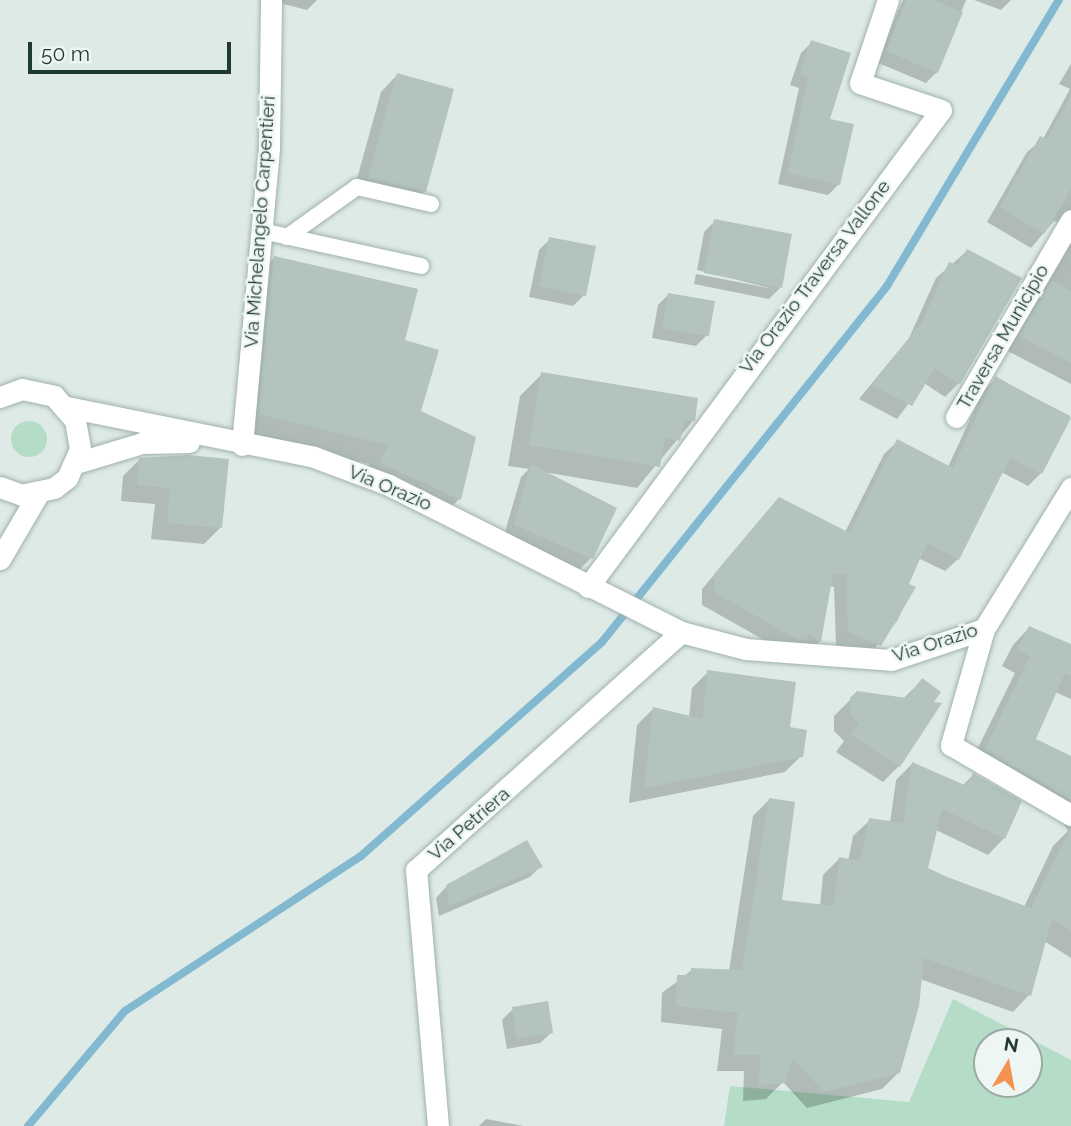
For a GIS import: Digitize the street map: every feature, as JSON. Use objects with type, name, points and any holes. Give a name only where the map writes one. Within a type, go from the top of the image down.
[{"type":"street","name":"Via Michelangelo Carpentieri","points":[[233,443],[261,231],[269,147],[271,0]]},
{"type":"street","name":"Via Orazio Traversa Vallone","points":[[588,587],[942,110],[860,83],[888,0]]},
{"type":"street","name":"Traversa Municipio","points":[[956,417],[1071,220]]},
{"type":"street","points":[[2,395],[39,390],[67,407],[233,443]]},
{"type":"street","points":[[0,559],[38,494],[67,478],[76,463],[80,434],[67,407]]},
{"type":"street","points":[[76,463],[142,443],[233,443]]},
{"type":"street","name":"Via Orazio","points":[[233,443],[314,457],[390,485],[681,632],[746,649],[891,660],[984,629],[1071,488]]},
{"type":"street","points":[[0,487],[38,494]]},
{"type":"street","points":[[984,629],[950,745],[1071,815]]},
{"type":"street","name":"Via Petriera","points":[[439,1126],[416,870],[681,632]]},
{"type":"lane","points":[[287,237],[357,187],[431,204]]},
{"type":"lane","points":[[261,231],[421,267]]},
{"type":"green space","points":[[29,421],[42,426],[47,439],[42,452],[29,457],[16,452],[11,439],[16,426]]},
{"type":"green space","points":[[953,999],[1009,1028],[973,1028],[973,1098],[1043,1098],[1043,1046],[1071,1060],[1071,1126],[724,1126],[730,1086],[909,1102]]},
{"type":"building","points":[[906,0],[934,0],[963,12],[938,73],[886,51]]},
{"type":"building","points":[[811,40],[851,53],[830,119],[854,124],[840,185],[788,173],[808,77],[800,74]]},
{"type":"building","points":[[397,73],[454,89],[426,192],[368,177]]},
{"type":"building","points":[[1071,96],[1071,189],[1044,234],[1000,207],[1040,136],[1048,139]]},
{"type":"building","points":[[714,219],[792,234],[782,288],[704,273]]},
{"type":"building","points":[[549,237],[596,246],[586,296],[539,286]]},
{"type":"building","points":[[967,249],[1022,278],[960,384],[935,368],[912,406],[872,385],[922,322],[949,262],[958,265]]},
{"type":"building","points":[[274,256],[418,289],[405,340],[439,350],[421,411],[476,437],[461,500],[380,463],[388,445],[258,414]]},
{"type":"building","points":[[1052,281],[1071,291],[1071,363],[1019,336]]},
{"type":"building","points":[[668,293],[715,301],[709,336],[662,328]]},
{"type":"building","points":[[541,372],[698,398],[695,421],[685,421],[680,441],[665,438],[660,467],[529,445]]},
{"type":"building","points":[[995,376],[1071,418],[1042,474],[1010,458],[959,560],[927,543],[909,584],[916,587],[881,646],[848,632],[846,574],[833,574],[821,642],[809,635],[806,640],[798,640],[714,592],[714,574],[779,497],[850,533],[897,439],[953,468]]},
{"type":"building","points":[[188,455],[229,459],[222,528],[167,523],[170,488],[137,485],[139,458]]},
{"type":"building","points":[[531,464],[617,508],[593,559],[514,525]]},
{"type":"building","points":[[1029,626],[1071,644],[1071,676],[1065,673],[1036,739],[1071,756],[1071,800],[985,749],[1030,656],[1017,650]]},
{"type":"building","points":[[707,670],[796,682],[790,727],[807,730],[803,757],[644,788],[653,707],[703,719]]},
{"type":"building","points":[[922,678],[941,692],[934,702],[942,703],[900,767],[851,735],[859,723],[850,715],[850,698],[857,691],[907,698]]},
{"type":"building","points":[[912,762],[967,786],[973,773],[1022,801],[1005,839],[942,809],[928,868],[947,877],[1031,908],[1071,828],[1071,931],[1052,919],[1031,996],[924,958],[919,1006],[900,1073],[824,1092],[793,1058],[785,1083],[759,1085],[760,1055],[733,1055],[738,1013],[676,1006],[677,975],[691,975],[691,968],[742,970],[769,798],[795,802],[782,900],[834,906],[839,857],[860,861],[869,818],[903,823]]},
{"type":"building","points":[[527,840],[543,867],[449,906],[446,885]]},
{"type":"building","points":[[548,1001],[553,1033],[517,1039],[512,1007]]},
{"type":"waterway","points":[[28,1126],[125,1011],[361,856],[602,642],[887,286],[1059,0]]}]
